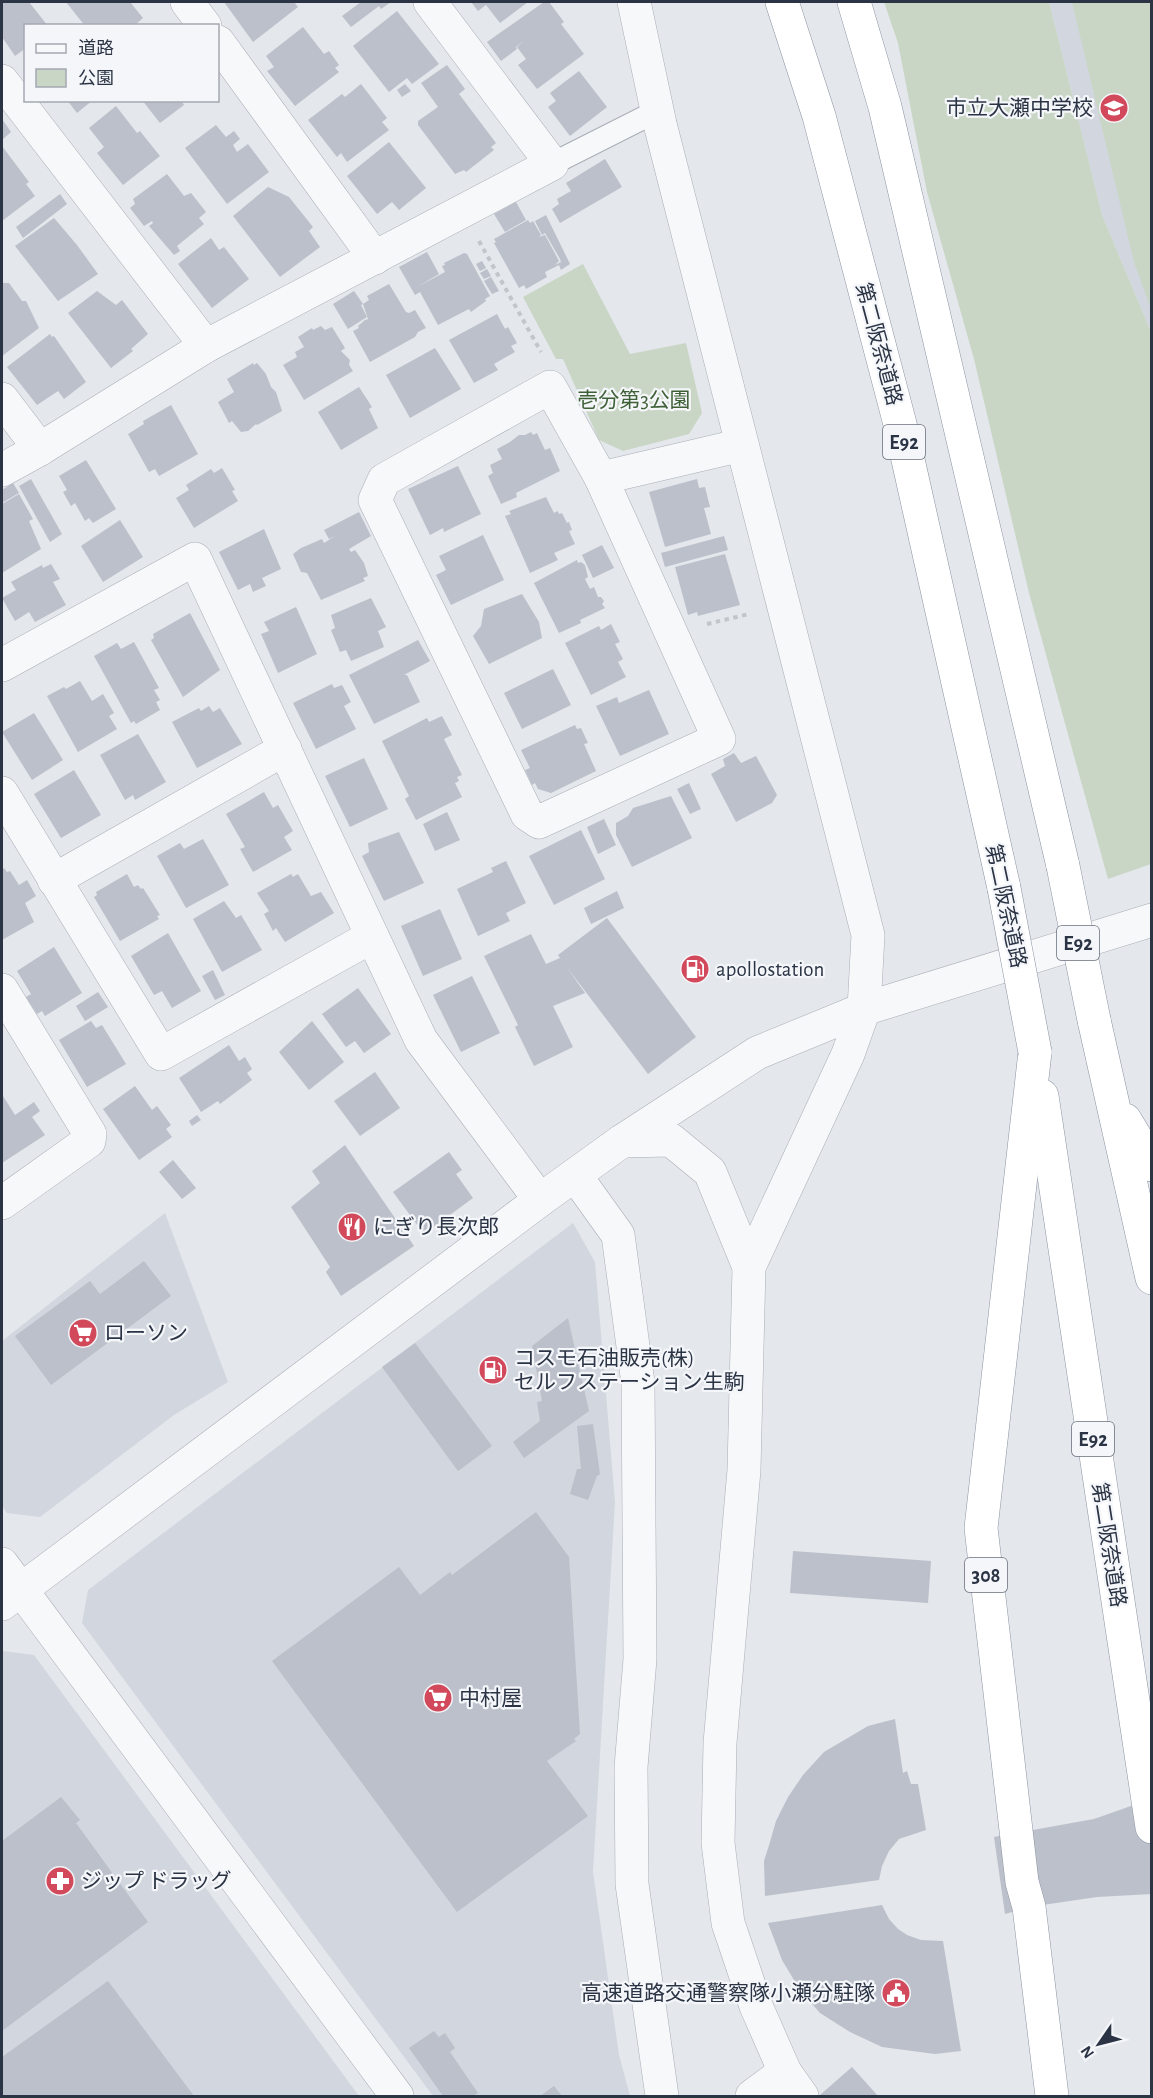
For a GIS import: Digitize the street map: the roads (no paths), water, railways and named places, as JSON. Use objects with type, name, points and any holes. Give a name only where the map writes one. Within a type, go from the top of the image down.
[{"type":"highway","name":"第二阪奈道路","points":[[782,2],[819,116],[900,424],[1004,888],[1035,1052],[1152,1827]]},
{"type":"highway","name":"E92","points":[[854,2],[888,119],[1063,866],[1109,1092],[1152,1278]]},
{"type":"highway","name":"308","points":[[1035,1052],[981,1528],[1022,1882],[1029,1907],[1052,2097]]},
{"type":"highway","points":[[1109,1092],[1152,1165]]},
{"type":"street","points":[[188,2],[204,24]]},
{"type":"street","points":[[2,470],[206,346],[552,164],[430,2]]},
{"type":"street","points":[[638,4],[657,111],[867,935],[864,1009],[848,1054],[749,1267],[744,1470],[720,1743],[718,1843],[728,1923],[756,2006],[794,2084],[752,2097]]},
{"type":"street","points":[[219,43],[375,258]]},
{"type":"street","points":[[2,81],[206,346]]},
{"type":"street","points":[[550,387],[601,478],[719,740],[539,822],[527,814],[375,500],[384,480],[550,387]]},
{"type":"street","points":[[2,399],[40,449]]},
{"type":"street","points":[[601,478],[742,445]]},
{"type":"street","points":[[2,665],[195,559],[421,1040],[540,1200]]},
{"type":"street","points":[[54,880],[285,749]]},
{"type":"street","points":[[2,793],[161,1054],[371,937]]},
{"type":"street","points":[[11,1597],[540,1200],[622,1141],[757,1053],[864,1009],[1152,920]]},
{"type":"street","points":[[2,990],[90,1134],[89,1141],[2,1203]]},
{"type":"street","points":[[622,1141],[671,1140],[710,1172],[749,1267]]},
{"type":"street","points":[[575,1175],[618,1235],[638,1383],[640,1659],[631,1767],[632,1884],[662,2097]]},
{"type":"street","points":[[2,1564],[11,1597],[397,2097]]},
{"type":"lane","points":[[552,164],[657,111]]},
{"type":"place","name":"市立大瀬中学校","points":[[1114,108]]},
{"type":"place","name":"apollostation","points":[[695,969]]},
{"type":"place","name":"にぎり長次郎","points":[[352,1227]]},
{"type":"place","name":"ローソン","points":[[83,1333]]},
{"type":"place","name":"コスモ石油販売(株) セルフステーション生駒","points":[[493,1370]]},
{"type":"place","name":"中村屋","points":[[438,1698]]},
{"type":"place","name":"ジップ ドラッグ","points":[[60,1881]]},
{"type":"place","name":"高速道路交通警察隊小瀬分駐隊","points":[[896,1993]]},
{"type":"park label","name":"壱分第3公園","points":[[634,400]]}]
